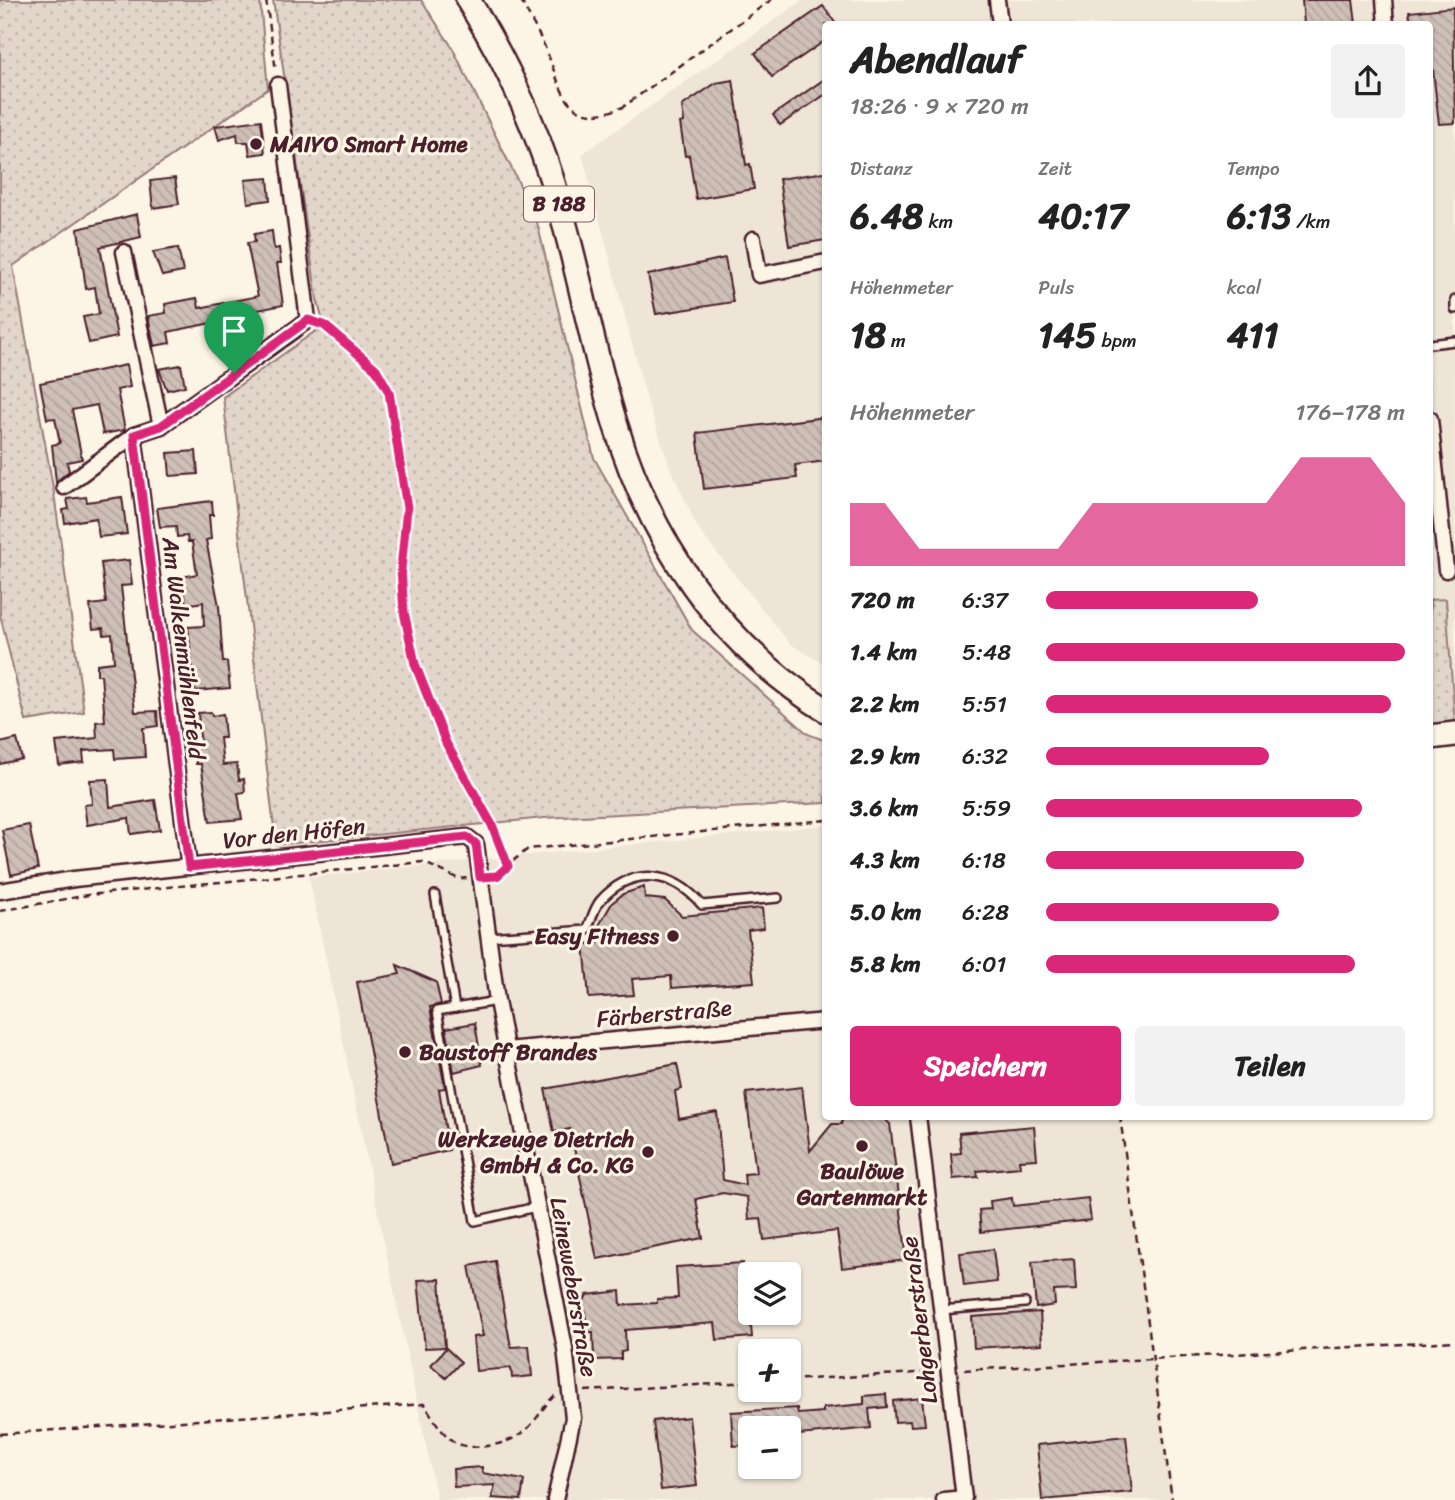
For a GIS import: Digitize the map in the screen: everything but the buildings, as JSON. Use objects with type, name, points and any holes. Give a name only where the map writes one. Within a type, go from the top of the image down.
[{"type":"main road","name":"B 188","points":[[468,0],[501,58],[541,146],[561,208],[614,422],[633,478],[654,523],[690,582],[727,628],[770,669],[822,707]]},
{"type":"main road","points":[[1433,737],[1455,734]]},
{"type":"street","points":[[997,0],[1000,21]]},
{"type":"street","points":[[1384,0],[1386,21]]},
{"type":"street","points":[[64,487],[134,435],[161,426],[308,313],[278,85]]},
{"type":"street","points":[[753,239],[759,275],[822,263]]},
{"type":"street","points":[[124,252],[161,426]]},
{"type":"street","name":"Am Walkenmühlenfeld","points":[[134,435],[189,867]]},
{"type":"street","points":[[1433,441],[1451,574]]},
{"type":"street","name":"Vor den Höfen","points":[[0,891],[74,879],[467,837]]},
{"type":"street","name":"Leineweberstraße","points":[[467,837],[476,844],[496,1001],[565,1348],[573,1418],[555,1500]]},
{"type":"street","name":"Färberstraße","points":[[506,1050],[822,1021]]},
{"type":"street","name":"Lohgerberstraße","points":[[918,1120],[964,1499],[944,1500]]},
{"type":"lane","points":[[1455,300],[1455,309]]},
{"type":"lane","points":[[1433,344],[1455,341]]},
{"type":"lane","points":[[487,937],[587,930],[598,902],[623,881],[655,875],[686,886],[702,905],[778,898]]},
{"type":"lane","points":[[435,895],[456,1007]]},
{"type":"lane","points":[[496,1001],[438,1012],[475,1221],[536,1207]]},
{"type":"lane","points":[[941,1310],[1025,1303]]},
{"type":"path","points":[[266,0],[278,85]]},
{"type":"path","points":[[521,0],[544,46],[561,96],[577,109],[595,114],[624,107],[771,0]]},
{"type":"path","points":[[308,313],[376,369],[389,392],[407,508],[401,569],[404,612],[415,664],[446,743],[492,825],[508,866]]},
{"type":"path","points":[[0,911],[88,895],[424,862],[459,879],[497,876],[528,849],[822,820]]},
{"type":"path","points":[[1121,1120],[1172,1500]]},
{"type":"path","points":[[801,1379],[1455,1340]]},
{"type":"path","points":[[0,1434],[425,1404],[438,1426],[457,1443],[480,1446],[504,1443],[524,1432],[555,1394],[738,1383]]},
{"type":"shaded area","points":[[0,0],[260,0],[268,89],[13,266],[54,493],[84,712],[26,721],[0,615]]},
{"type":"shaded area","points":[[273,0],[421,0],[452,47],[536,218],[594,458],[692,630],[808,734],[822,739],[822,803],[544,818],[276,845],[223,397],[324,325],[317,299]]},
{"type":"shaded area","points":[[803,0],[1455,0],[1455,691],[1446,599],[1433,600],[1433,21],[822,21],[822,663],[790,644],[698,529],[670,467],[648,404],[582,154]]},
{"type":"shaded area","points":[[1446,599],[1455,725],[1433,726],[1433,600]]},
{"type":"shaded area","points":[[822,825],[822,1120],[1120,1120],[1174,1500],[437,1500],[309,877]]},
{"type":"place","name":"MAIYO Smart Home","points":[[256,144]]},
{"type":"place","name":"Easy Fitness","points":[[673,936]]},
{"type":"place","name":"Baustoff Brandes","points":[[405,1052]]},
{"type":"place","name":"Baulöwe Gartenmarkt","points":[[862,1146]]},
{"type":"place","name":"Werkzeuge Dietrich GmbH & Co. KG","points":[[648,1152]]},
{"type":"route","points":[[308,320],[324,325],[376,369],[389,392],[407,508],[401,569],[404,612],[415,664],[446,743],[492,825],[508,866],[497,876],[480,877],[476,844],[467,837],[189,867],[134,435],[161,426],[234,373],[308,320]]}]
